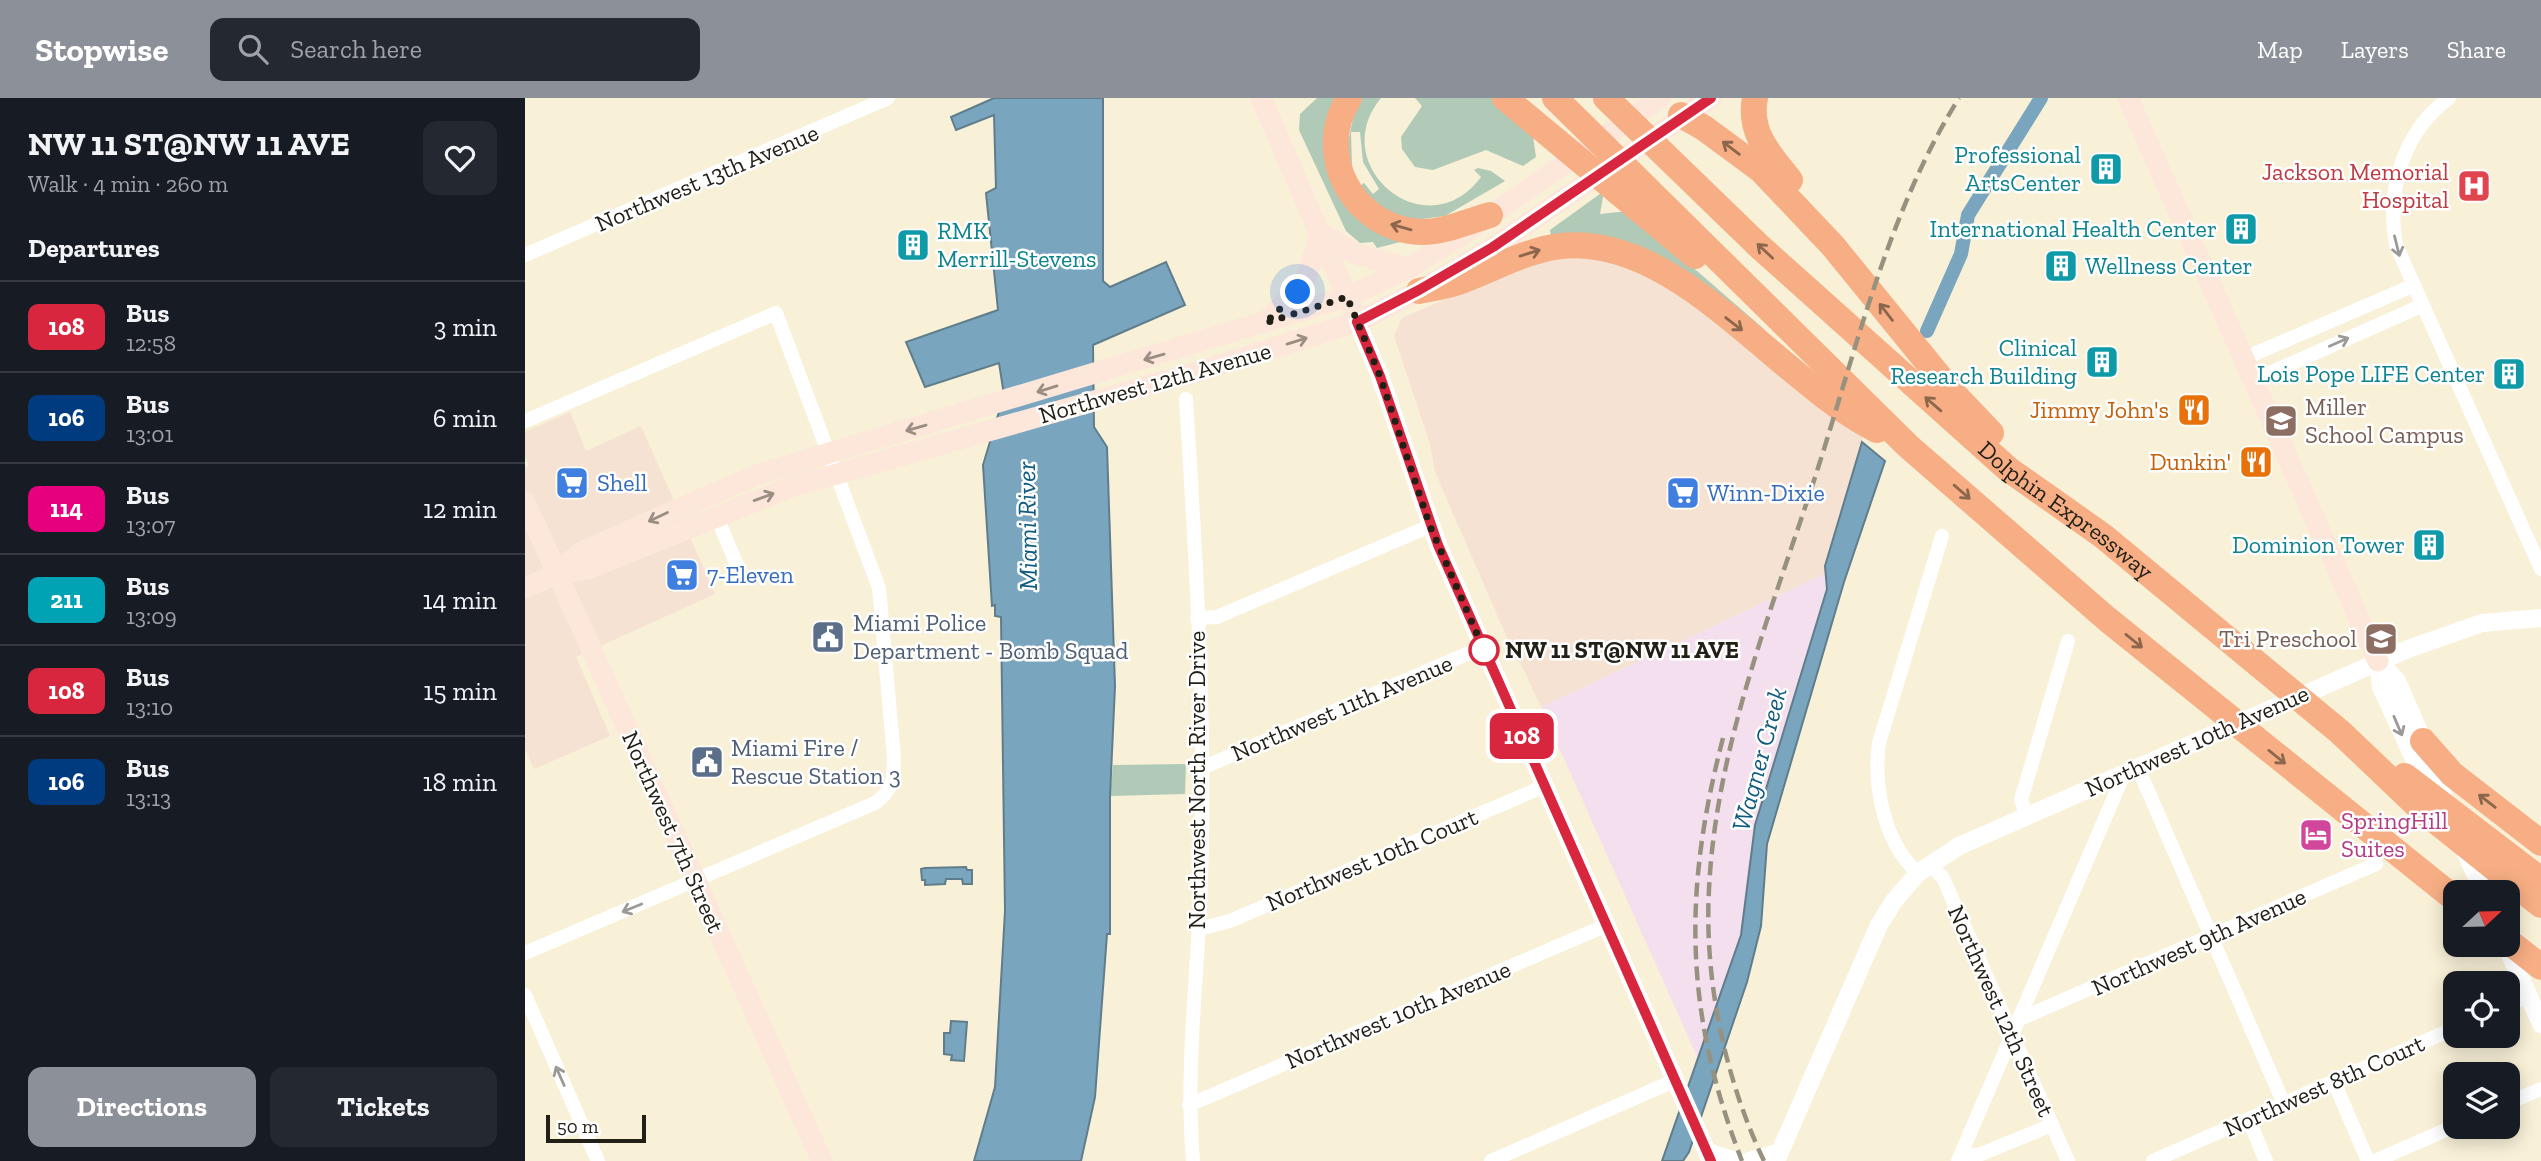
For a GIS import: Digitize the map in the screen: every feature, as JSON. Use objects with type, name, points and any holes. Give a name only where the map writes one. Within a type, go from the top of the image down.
[{"type":"highway","points":[[1349,98],[1338,121],[1335,156],[1346,187],[1368,213],[1391,225],[1423,232],[1490,215]]},
{"type":"highway","points":[[1505,98],[1643,200]]},
{"type":"highway","name":"Dolphin Expressway","points":[[1555,98],[1643,200],[1804,346],[1908,446],[2107,619],[2443,889]]},
{"type":"highway","name":"Dolphin Expressway","points":[[1606,98],[1761,247],[2008,469],[2103,536],[2340,732],[2422,810],[2541,905]]},
{"type":"highway","points":[[1755,98],[1752,117],[1756,133],[1809,204],[1833,246]]},
{"type":"highway","points":[[1681,115],[1704,128],[1761,170],[1833,246],[1974,416],[2103,536]]},
{"type":"highway","points":[[1414,279],[1458,282],[1544,249],[1592,246],[1633,255],[1676,279],[1858,421],[1908,446]]},
{"type":"highway","points":[[2340,732],[2432,794],[2533,874]]},
{"type":"highway","points":[[2423,741],[2452,774],[2541,843]]},
{"type":"highway","points":[[2520,952],[2541,967]]},
{"type":"main road","points":[[1261,98],[1357,322]]},
{"type":"main road","name":"Northwest 12th Avenue","points":[[557,574],[581,552],[706,494],[809,459],[1414,279],[1531,222],[1681,115],[1711,98]]},
{"type":"main road","points":[[2128,98],[2378,661]]},
{"type":"main road","points":[[1654,99],[1681,115]]},
{"type":"main road","name":"Northwest 12th Avenue","points":[[525,588],[557,574],[588,569],[716,515],[813,482],[1203,370],[1357,322],[1414,279],[1490,215],[1654,99]]},
{"type":"main road","points":[[1321,233],[1356,254],[1414,279]]},
{"type":"main road","points":[[1265,323],[1298,292],[1305,281],[1321,233]]},
{"type":"main road","name":"Northwest 7th Street","points":[[525,502],[818,1160]]},
{"type":"street","name":"Northwest 13th Avenue","points":[[525,255],[888,98]]},
{"type":"street","points":[[2449,98],[2425,121],[2409,145],[2396,179],[2392,211],[2394,238],[2412,286],[2541,569]]},
{"type":"street","points":[[2245,358],[2412,286]]},
{"type":"street","points":[[2254,380],[2421,306]]},
{"type":"street","points":[[525,421],[776,313],[881,601],[894,758],[892,783],[888,792],[875,803],[525,953]]},
{"type":"street","points":[[1357,322],[1380,376],[1430,526],[1709,1157],[1736,1161]]},
{"type":"street","name":"Northwest North River Drive","points":[[1187,399],[1202,768],[1198,929],[1189,1105],[1193,1161]]},
{"type":"street","points":[[716,515],[742,578]]},
{"type":"street","points":[[1197,618],[1217,617],[1430,526]]},
{"type":"street","name":"Northwest 12th Street","points":[[1942,536],[1879,743],[1877,761],[1881,800],[1902,857],[1943,878],[2068,1161]]},
{"type":"street","name":"Northwest 10th Avenue","points":[[1782,1155],[1875,933],[1894,901],[1923,868],[1959,846],[2378,661],[2482,624],[2541,618]]},
{"type":"street","points":[[2027,816],[2021,800],[2068,641]]},
{"type":"street","name":"Northwest 11th Avenue","points":[[1202,768],[1483,647]]},
{"type":"street","points":[[2378,661],[2397,681],[2439,777],[2443,800],[2478,880]]},
{"type":"street","points":[[2378,661],[2381,687],[2423,783],[2443,800]]},
{"type":"street","points":[[2131,771],[2213,937],[2284,1104]]},
{"type":"street","points":[[1959,1159],[2131,771]]},
{"type":"street","name":"Northwest 10th Court","points":[[1198,929],[1230,922],[1545,786]]},
{"type":"street","name":"Northwest 9th Avenue","points":[[2022,1018],[2376,864]]},
{"type":"street","name":"Northwest 10th Avenue","points":[[1189,1105],[1607,925]]},
{"type":"street","points":[[2513,957],[2541,1024]]},
{"type":"street","points":[[525,995],[598,1161]]},
{"type":"street","points":[[2520,1000],[2528,996]]},
{"type":"street","name":"Northwest 8th Court","points":[[2153,1161],[2443,1033]]},
{"type":"street","points":[[2334,1082],[2368,1161]]},
{"type":"street","points":[[1490,1161],[1509,1157],[1678,1086]]},
{"type":"street","points":[[2520,1098],[2541,1090]]},
{"type":"street","points":[[2249,1120],[2266,1161]]},
{"type":"street","points":[[1959,1159],[1981,1154],[2052,1125]]},
{"type":"street","points":[[2375,1161],[2443,1131]]},
{"type":"street","points":[[1749,1161],[1782,1155]]},
{"type":"shaded area","points":[[1554,252],[1643,266],[1864,434],[1825,566],[1826,573],[1541,707],[1520,662],[1511,655],[1509,642],[1435,472],[1430,444],[1394,336],[1402,318]]},
{"type":"shaded area","points":[[570,412],[586,451],[641,426],[715,594],[576,657],[610,736],[534,769],[525,749],[525,468],[529,466],[525,456],[525,432]]},
{"type":"shaded area","points":[[1826,573],[1827,588],[1755,825],[1741,935],[1698,1059],[1541,707]]},
{"type":"green space","points":[[1317,98],[1339,98],[1327,151],[1408,240],[1377,248],[1373,242],[1360,243],[1346,231],[1299,130],[1300,114]]},
{"type":"green space","points":[[1357,98],[1381,98],[1367,124],[1365,149],[1374,172],[1389,190],[1410,202],[1434,205],[1459,198],[1481,177],[1474,170],[1478,168],[1491,171],[1505,181],[1445,216],[1399,222],[1356,189],[1364,183],[1373,194],[1379,189],[1363,162],[1360,132],[1351,132],[1352,166],[1344,163]]},
{"type":"green space","points":[[1415,98],[1494,98],[1532,130],[1536,157],[1523,166],[1486,150],[1433,170],[1415,167],[1402,149],[1401,137],[1422,106]]},
{"type":"green space","points":[[1604,191],[1600,214],[1628,211],[1765,330],[1760,335],[1677,272],[1552,242],[1550,230]]},
{"type":"green space","points":[[1186,764],[1185,794],[1110,796],[1113,765]]},
{"type":"water","name":"Miami River","points":[[994,98],[1103,98],[1103,281],[1110,287],[1166,262],[1185,305],[1093,345],[1094,427],[1107,447],[1115,686],[1110,796],[1110,934],[1107,934],[1095,1097],[1081,1161],[974,1161],[995,1087],[1005,911],[1001,617],[995,616],[995,605],[992,606],[983,465],[1004,395],[999,363],[925,387],[906,342],[998,310],[986,193],[996,188],[994,115],[956,130],[951,117]]},
{"type":"water","name":"Wagner Creek","points":[[1862,442],[1885,461],[1844,582],[1767,844],[1761,926],[1747,982],[1689,1152],[1683,1161],[1662,1161],[1741,935],[1755,825],[1827,589],[1825,566]]},
{"type":"water","points":[[966,867],[967,870],[972,870],[972,884],[963,884],[962,879],[946,879],[945,884],[925,885],[925,880],[922,880],[921,869]]},
{"type":"water","points":[[951,1021],[967,1022],[964,1061],[951,1060],[952,1055],[944,1054],[944,1033],[950,1033]]},
{"type":"waterway","name":"Wagner Creek","points":[[1927,331],[1961,254],[1968,215],[2041,98]]},
{"type":"railway","points":[[1764,1161],[1750,1130],[1728,1063],[1710,958],[1709,889],[1723,781],[1735,728],[1766,623],[1877,278],[1913,185],[1959,98]]},
{"type":"railway","points":[[1723,738],[1701,848],[1696,900],[1696,951],[1700,1002],[1709,1054],[1742,1161]]},
{"type":"bus line","name":"108","points":[[1711,98],[1681,115],[1493,247],[1357,322],[1380,376],[1438,545],[1711,1161]]},
{"type":"place","name":"Professional ArtsCenter","points":[[2106,169]]},
{"type":"place","name":"Jackson Memorial Hospital","points":[[2474,186]]},
{"type":"place","name":"International Health Center","points":[[2241,229]]},
{"type":"place","name":"RMK Merrill-Stevens","points":[[913,245]]},
{"type":"place","name":"Wellness Center","points":[[2061,266]]},
{"type":"place","name":"Clinical Research Building","points":[[2102,362]]},
{"type":"place","name":"Lois Pope LIFE Center","points":[[2509,374]]},
{"type":"place","name":"Jimmy John's","points":[[2194,410]]},
{"type":"place","name":"Miller School Campus","points":[[2281,421]]},
{"type":"place","name":"Dunkin'","points":[[2256,462]]},
{"type":"place","name":"Shell","points":[[572,483]]},
{"type":"place","name":"Winn-Dixie","points":[[1683,493]]},
{"type":"place","name":"Dominion Tower","points":[[2429,545]]},
{"type":"place","name":"7-Eleven","points":[[682,575]]},
{"type":"place","name":"Miami Police Department - Bomb Squad","points":[[828,637]]},
{"type":"place","name":"Tri Preschool","points":[[2381,639]]},
{"type":"place","name":"NW 11 ST@NW 11 AVE","points":[[1484,650]]},
{"type":"place","name":"Miami Fire / Rescue Station 3","points":[[707,762]]},
{"type":"place","name":"SpringHill Suites","points":[[2316,835]]},
{"type":"route","points":[[1298,292],[1265,323],[1347,297],[1380,376],[1430,526],[1484,650]]}]
